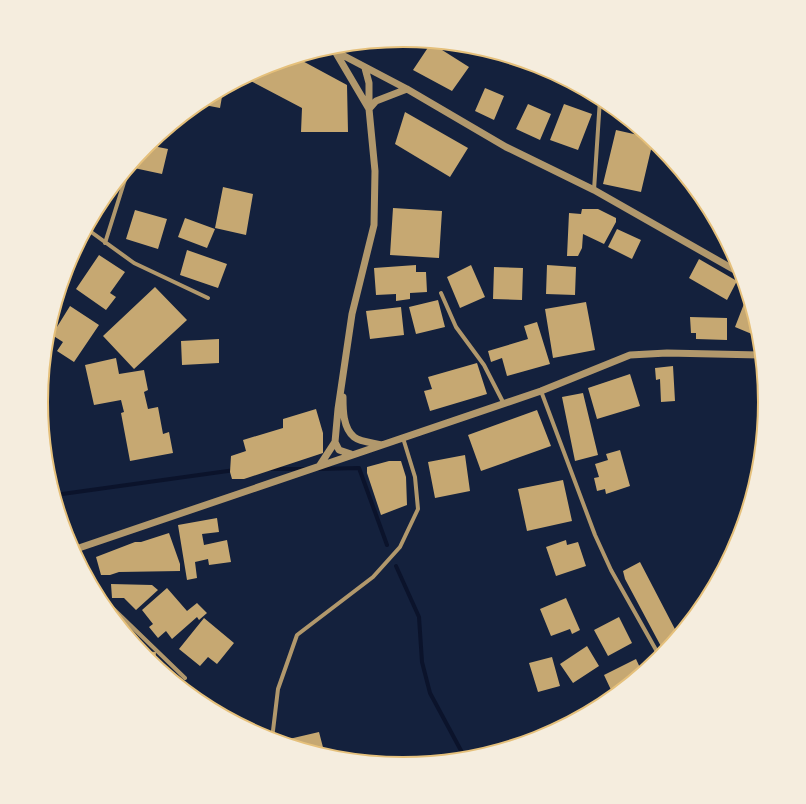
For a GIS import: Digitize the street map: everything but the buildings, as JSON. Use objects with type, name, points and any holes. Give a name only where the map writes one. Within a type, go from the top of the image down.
[{"type":"street","points":[[337,53],[407,89],[506,146],[594,190],[732,268]]},
{"type":"street","points":[[336,54],[369,109]]},
{"type":"street","points":[[320,465],[335,442],[338,409],[352,314],[374,225],[375,171],[369,109],[369,83],[365,68]]},
{"type":"street","points":[[369,83],[373,78],[381,76]]},
{"type":"street","points":[[369,109],[376,101],[407,89]]},
{"type":"street","points":[[594,190],[599,107]]},
{"type":"street","points":[[105,243],[124,182]]},
{"type":"street","points":[[92,233],[134,263],[208,298]]},
{"type":"street","points":[[441,293],[456,327],[484,365],[504,404]]},
{"type":"street","points":[[80,547],[351,454],[504,404],[541,391],[630,355],[667,353],[755,355]]},
{"type":"street","points":[[342,385],[345,419],[348,430],[354,438],[382,444]]},
{"type":"street","points":[[541,391],[595,534],[611,570],[656,651]]},
{"type":"street","points":[[273,732],[278,688],[297,635],[372,577],[400,547],[418,509],[415,477],[403,438]]},
{"type":"street","points":[[335,442],[339,450],[351,454]]},
{"type":"street","points":[[117,613],[185,678]]},
{"type":"waterway","points":[[319,469],[359,468],[387,545]]},
{"type":"waterway","points":[[269,469],[307,469]]},
{"type":"waterway","points":[[60,494],[235,470]]},
{"type":"waterway","points":[[396,566],[419,617],[422,662],[430,693],[462,752]]}]
